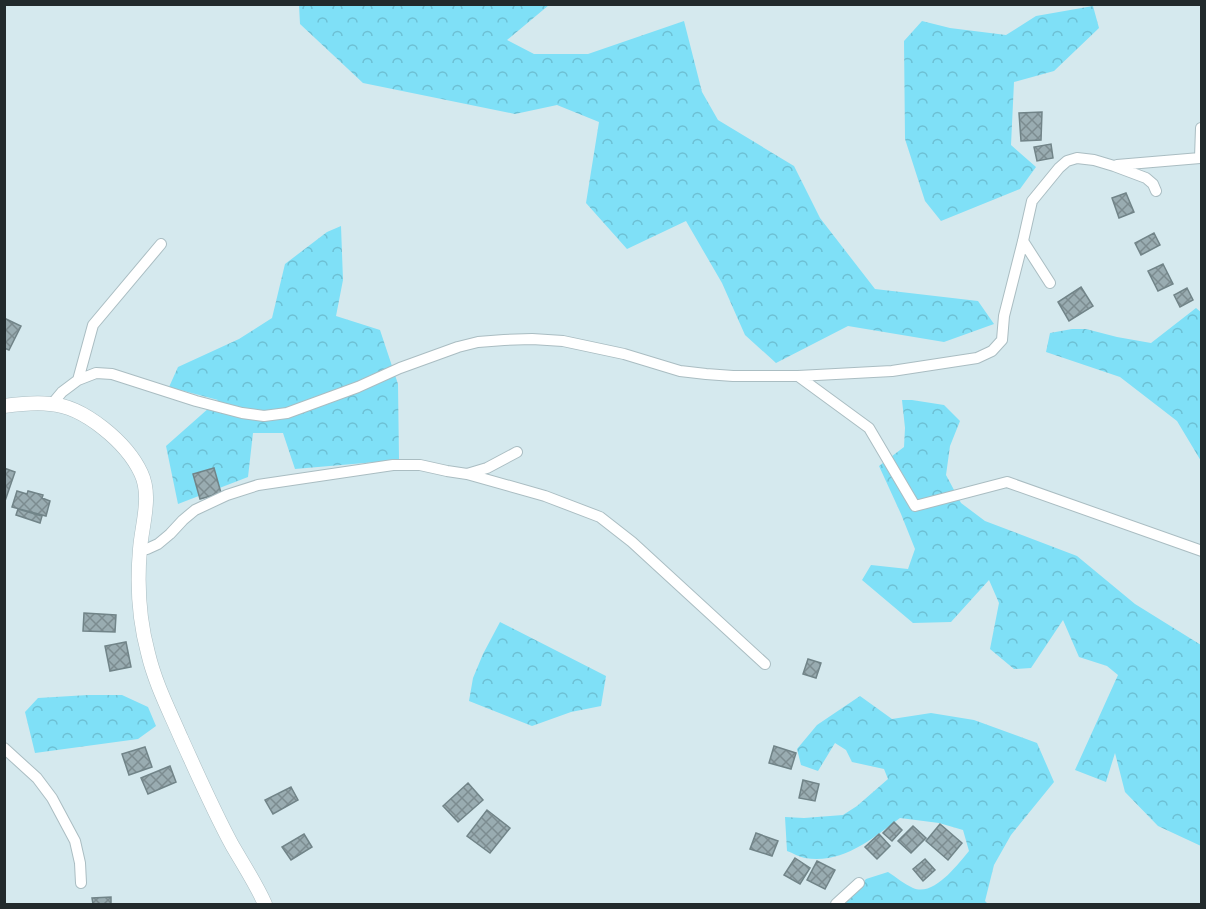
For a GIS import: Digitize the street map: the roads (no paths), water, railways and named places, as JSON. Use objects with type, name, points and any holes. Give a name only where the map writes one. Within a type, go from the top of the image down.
[{"type":"main road","points":[[4,406],[52,404],[89,418],[107,430],[126,450],[141,473],[147,491],[140,550],[140,600],[142,627],[156,681],[230,842],[265,904]]},
{"type":"street","points":[[1114,166],[1200,158],[1201,128]]},
{"type":"street","points":[[52,404],[62,392],[78,380],[96,373],[111,374],[242,413],[264,416],[287,413],[458,347],[478,342],[532,339],[563,341],[595,347],[680,371],[732,376],[798,376],[892,371],[977,358],[992,351],[1002,340],[1004,316],[1032,201],[1067,161],[1077,158],[1114,166],[1146,178],[1153,184],[1156,191]]},
{"type":"street","points":[[1023,242],[1050,283]]},
{"type":"street","points":[[78,380],[93,325],[161,244]]},
{"type":"street","points":[[798,376],[869,428],[915,506],[1007,482],[1202,551]]},
{"type":"street","points":[[467,474],[487,468],[516,452]]},
{"type":"street","points":[[140,550],[158,544],[195,510],[258,484],[393,465],[420,465],[467,474],[545,496],[600,517],[632,542],[765,664]]},
{"type":"street","points":[[4,748],[37,778],[52,798],[75,841],[81,883]]},
{"type":"street","points":[[836,904],[859,882]]}]
